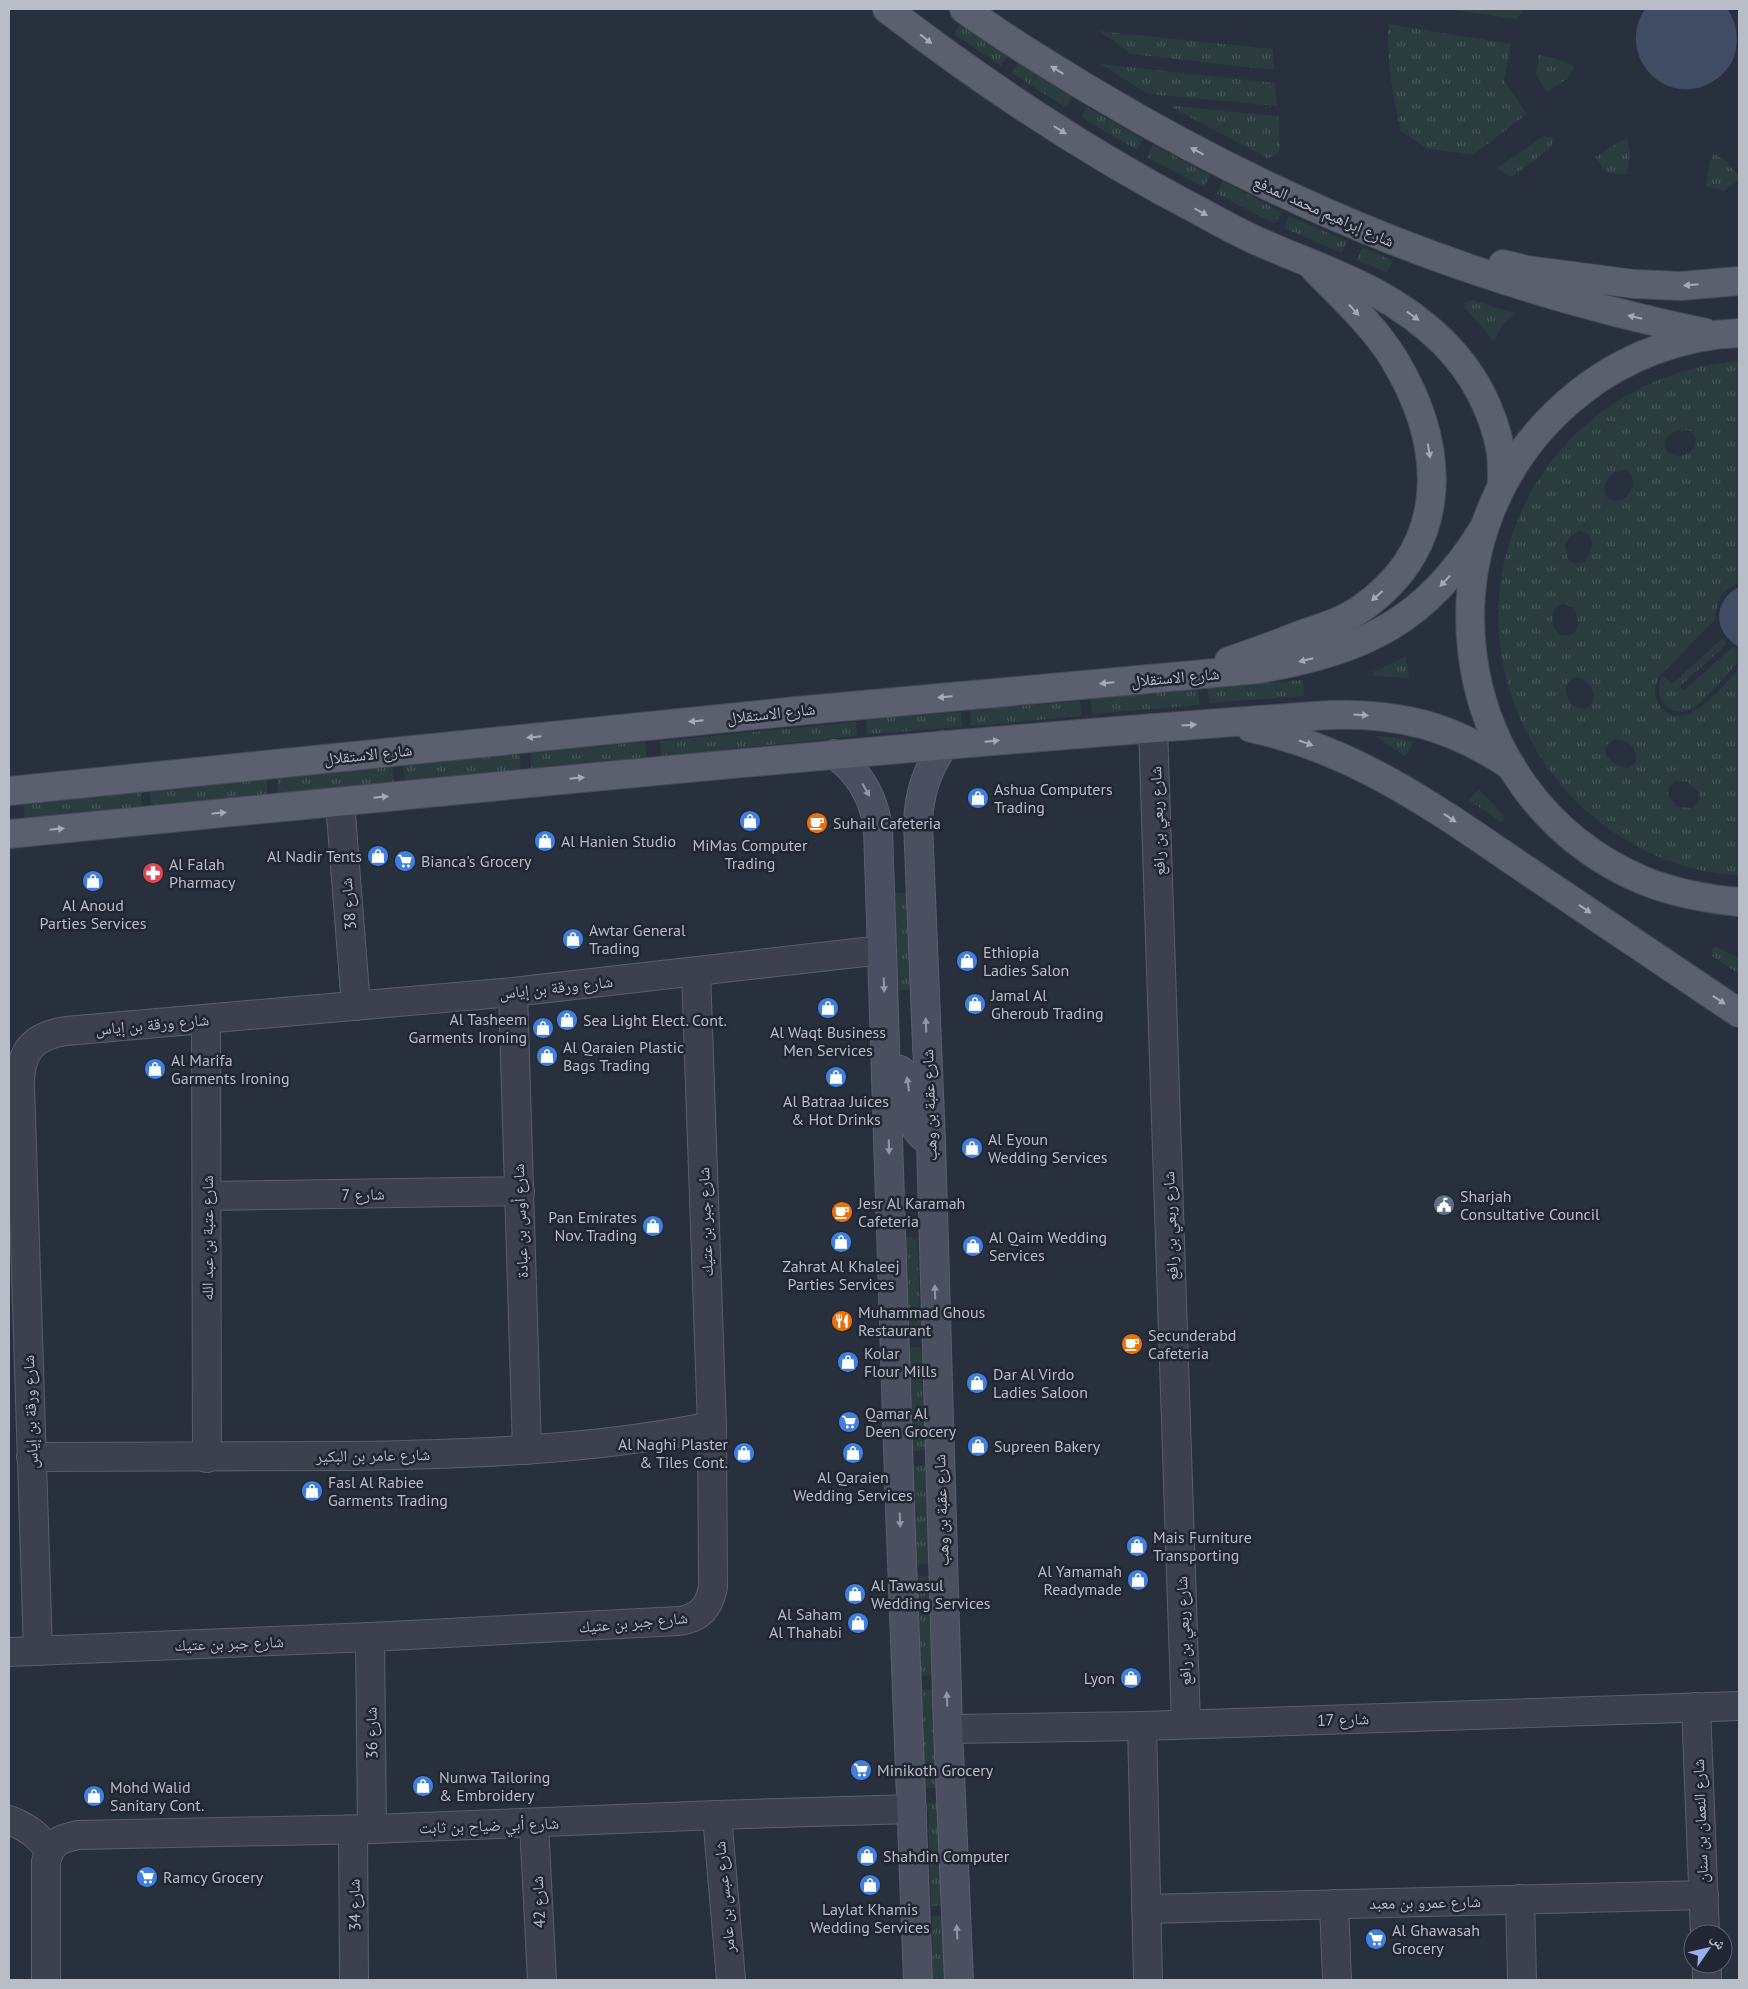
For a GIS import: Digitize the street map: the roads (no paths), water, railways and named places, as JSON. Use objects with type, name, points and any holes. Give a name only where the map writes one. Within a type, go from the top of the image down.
[{"type":"main road","points":[[887,9],[984,81],[1147,183],[1254,240],[1352,280],[1393,302],[1431,331],[1464,364],[1481,392],[1493,422],[1501,453],[1502,484]]},
{"type":"main road","name":"شارع إبراهيم محمد المدفع","points":[[964,9],[1024,50],[1189,147],[1299,202],[1384,238],[1549,295],[1604,310],[1728,334]]},
{"type":"main road","points":[[1384,238],[1527,270],[1634,284],[1681,286],[1739,280]]},
{"type":"main road","points":[[1190,675],[1326,626],[1360,609],[1383,591],[1402,570],[1421,537],[1428,516],[1432,493],[1432,470],[1428,440],[1408,384],[1376,334],[1308,262]]},
{"type":"main road","points":[[1728,334],[1684,341],[1651,351],[1620,366],[1591,383],[1564,404],[1540,428],[1519,455],[1502,484],[1484,528],[1471,588],[1469,619],[1476,680],[1496,738],[1511,766],[1554,821],[1581,844],[1610,864],[1642,880],[1675,892],[1709,900],[1739,902]]},
{"type":"main road","name":"شارع الاستقلال","points":[[9,791],[796,711],[1259,669],[1326,655],[1358,644],[1384,631],[1408,615],[1431,596],[1451,575],[1484,528]]},
{"type":"main road","points":[[9,834],[834,754],[1225,722],[1356,714],[1411,720],[1464,738],[1488,750],[1511,766]]},
{"type":"main road","points":[[1225,722],[1303,742],[1340,756],[1402,788],[1739,1013]]},
{"type":"street","name":"شارع ربعي بن رافع","points":[[1154,728],[1186,1724]]},
{"type":"street","name":"شارع عقبة بن وهب","points":[[944,745],[927,774],[921,790],[919,807],[948,1730],[959,1980]]},
{"type":"street","points":[[834,754],[846,763],[861,780],[872,800],[876,814],[918,1980]]},
{"type":"street","name":"شارع 38","points":[[340,802],[356,1006]]},
{"type":"street","name":"شارع ورقة بن إياس","points":[[38,1650],[31,1457],[17,1288],[16,1178],[20,1069],[25,1054],[36,1041],[50,1033],[66,1031],[513,992],[882,950]]},
{"type":"street","name":"شارع جبر بن عتيك","points":[[9,1652],[680,1622],[690,1620],[701,1614],[711,1597],[713,1587],[712,1426],[696,972]]},
{"type":"street","name":"شارع أوس بن عبادة","points":[[513,992],[527,1450]]},
{"type":"street","name":"شارع عتبة بن عبد الله","points":[[206,1019],[207,1458]]},
{"type":"street","points":[[886,1074],[895,1069],[900,1070],[908,1077],[912,1124],[923,1138],[931,1142]]},
{"type":"street","name":"شارع 7","points":[[207,1196],[520,1191]]},
{"type":"street","name":"شارع عامر بن البكير","points":[[31,1457],[207,1458],[449,1454],[620,1442],[712,1426]]},
{"type":"street","name":"شارع 36","points":[[362,1830],[370,1637]]},
{"type":"street","name":"شارع 17","points":[[948,1730],[1142,1726],[1739,1706]]},
{"type":"street","name":"شارع النعمان بن سنان","points":[[1696,1707],[1705,1924]]},
{"type":"street","points":[[1142,1726],[1148,1980]]},
{"type":"street","name":"شارع أبي ضياح بن ثابت","points":[[58,1844],[89,1834],[362,1830],[912,1809]]},
{"type":"street","name":"شارع عبس بن عامر","points":[[716,1815],[732,1980]]},
{"type":"street","points":[[9,1820],[23,1825],[38,1836],[58,1844],[46,1862],[46,1980]]},
{"type":"street","name":"شارع 42","points":[[534,1824],[542,1980]]},
{"type":"street","name":"شارع 34","points":[[354,1980],[362,1830]]},
{"type":"street","name":"شارع عمرو بن معبد","points":[[1146,1909],[1704,1895]]},
{"type":"street","points":[[1520,1899],[1522,1980]]},
{"type":"street","points":[[1334,1904],[1337,1980]]},
{"type":"water","points":[[1645,9],[1727,9],[1736,28],[1737,38],[1735,54],[1729,67],[1715,80],[1697,88],[1680,89],[1664,84],[1651,74],[1641,61],[1636,44],[1637,27]]},
{"type":"water","points":[[1739,587],[1739,647],[1724,634],[1720,626],[1719,617],[1720,608],[1724,600]]},
{"type":"place","name":"Ashua Computers Trading","points":[[978,798]]},
{"type":"place","name":"MiMas Computer Trading","points":[[750,821]]},
{"type":"place","name":"Suhail Cafeteria","points":[[817,823]]},
{"type":"place","name":"Al Hanien Studio","points":[[545,841]]},
{"type":"place","name":"Al Nadir Tents","points":[[378,856]]},
{"type":"place","name":"Bianca's Grocery","points":[[405,861]]},
{"type":"place","name":"Al Falah Pharmacy","points":[[153,873]]},
{"type":"place","name":"Al Anoud Parties Services","points":[[93,881]]},
{"type":"place","name":"Awtar General Trading","points":[[573,939]]},
{"type":"place","name":"Ethiopia Ladies Salon","points":[[967,961]]},
{"type":"place","name":"Jamal Al Gheroub Trading","points":[[975,1004]]},
{"type":"place","name":"Al Waqt Business Men Services","points":[[828,1008]]},
{"type":"place","name":"Sea Light Elect. Cont.","points":[[567,1020]]},
{"type":"place","name":"Al Tasheem Garments Ironing","points":[[543,1028]]},
{"type":"place","name":"Al Qaraien Plastic Bags Trading","points":[[547,1056]]},
{"type":"place","name":"Al Marifa Garments Ironing","points":[[155,1069]]},
{"type":"place","name":"Al Batraa Juices & Hot Drinks","points":[[836,1077]]},
{"type":"place","name":"Al Eyoun Wedding Services","points":[[972,1148]]},
{"type":"place","name":"Sharjah Consultative Council","points":[[1444,1205]]},
{"type":"place","name":"Jesr Al Karamah Cafeteria","points":[[842,1212]]},
{"type":"place","name":"Pan Emirates Nov. Trading","points":[[653,1226]]},
{"type":"place","name":"Zahrat Al Khaleej Parties Services","points":[[841,1242]]},
{"type":"place","name":"Al Qaim Wedding Services","points":[[973,1246]]},
{"type":"place","name":"Muhammad Ghous Restaurant","points":[[842,1321]]},
{"type":"place","name":"Secunderabd Cafeteria","points":[[1132,1344]]},
{"type":"place","name":"Kolar Flour Mills","points":[[848,1362]]},
{"type":"place","name":"Dar Al Virdo Ladies Saloon","points":[[977,1383]]},
{"type":"place","name":"Qamar Al Deen Grocery","points":[[849,1422]]},
{"type":"place","name":"Supreen Bakery","points":[[978,1446]]},
{"type":"place","name":"Al Naghi Plaster & Tiles Cont.","points":[[744,1453]]},
{"type":"place","name":"Al Qaraien Wedding Services","points":[[853,1453]]},
{"type":"place","name":"Fasl Al Rabiee Garments Trading","points":[[312,1491]]},
{"type":"place","name":"Mais Furniture Transporting","points":[[1137,1546]]},
{"type":"place","name":"Al Yamamah Readymade","points":[[1138,1580]]},
{"type":"place","name":"Al Tawasul Wedding Services","points":[[855,1594]]},
{"type":"place","name":"Al Saham Al Thahabi","points":[[858,1623]]},
{"type":"place","name":"Lyon","points":[[1131,1678]]},
{"type":"place","name":"Minikoth Grocery","points":[[861,1770]]},
{"type":"place","name":"Nunwa Tailoring & Embroidery","points":[[423,1786]]},
{"type":"place","name":"Mohd Walid Sanitary Cont.","points":[[94,1796]]},
{"type":"place","name":"Shahdin Computer","points":[[867,1856]]},
{"type":"place","name":"Ramcy Grocery","points":[[147,1877]]},
{"type":"place","name":"Laylat Khamis Wedding Services","points":[[870,1885]]},
{"type":"place","name":"Al Ghawasah Grocery","points":[[1376,1939]]}]
